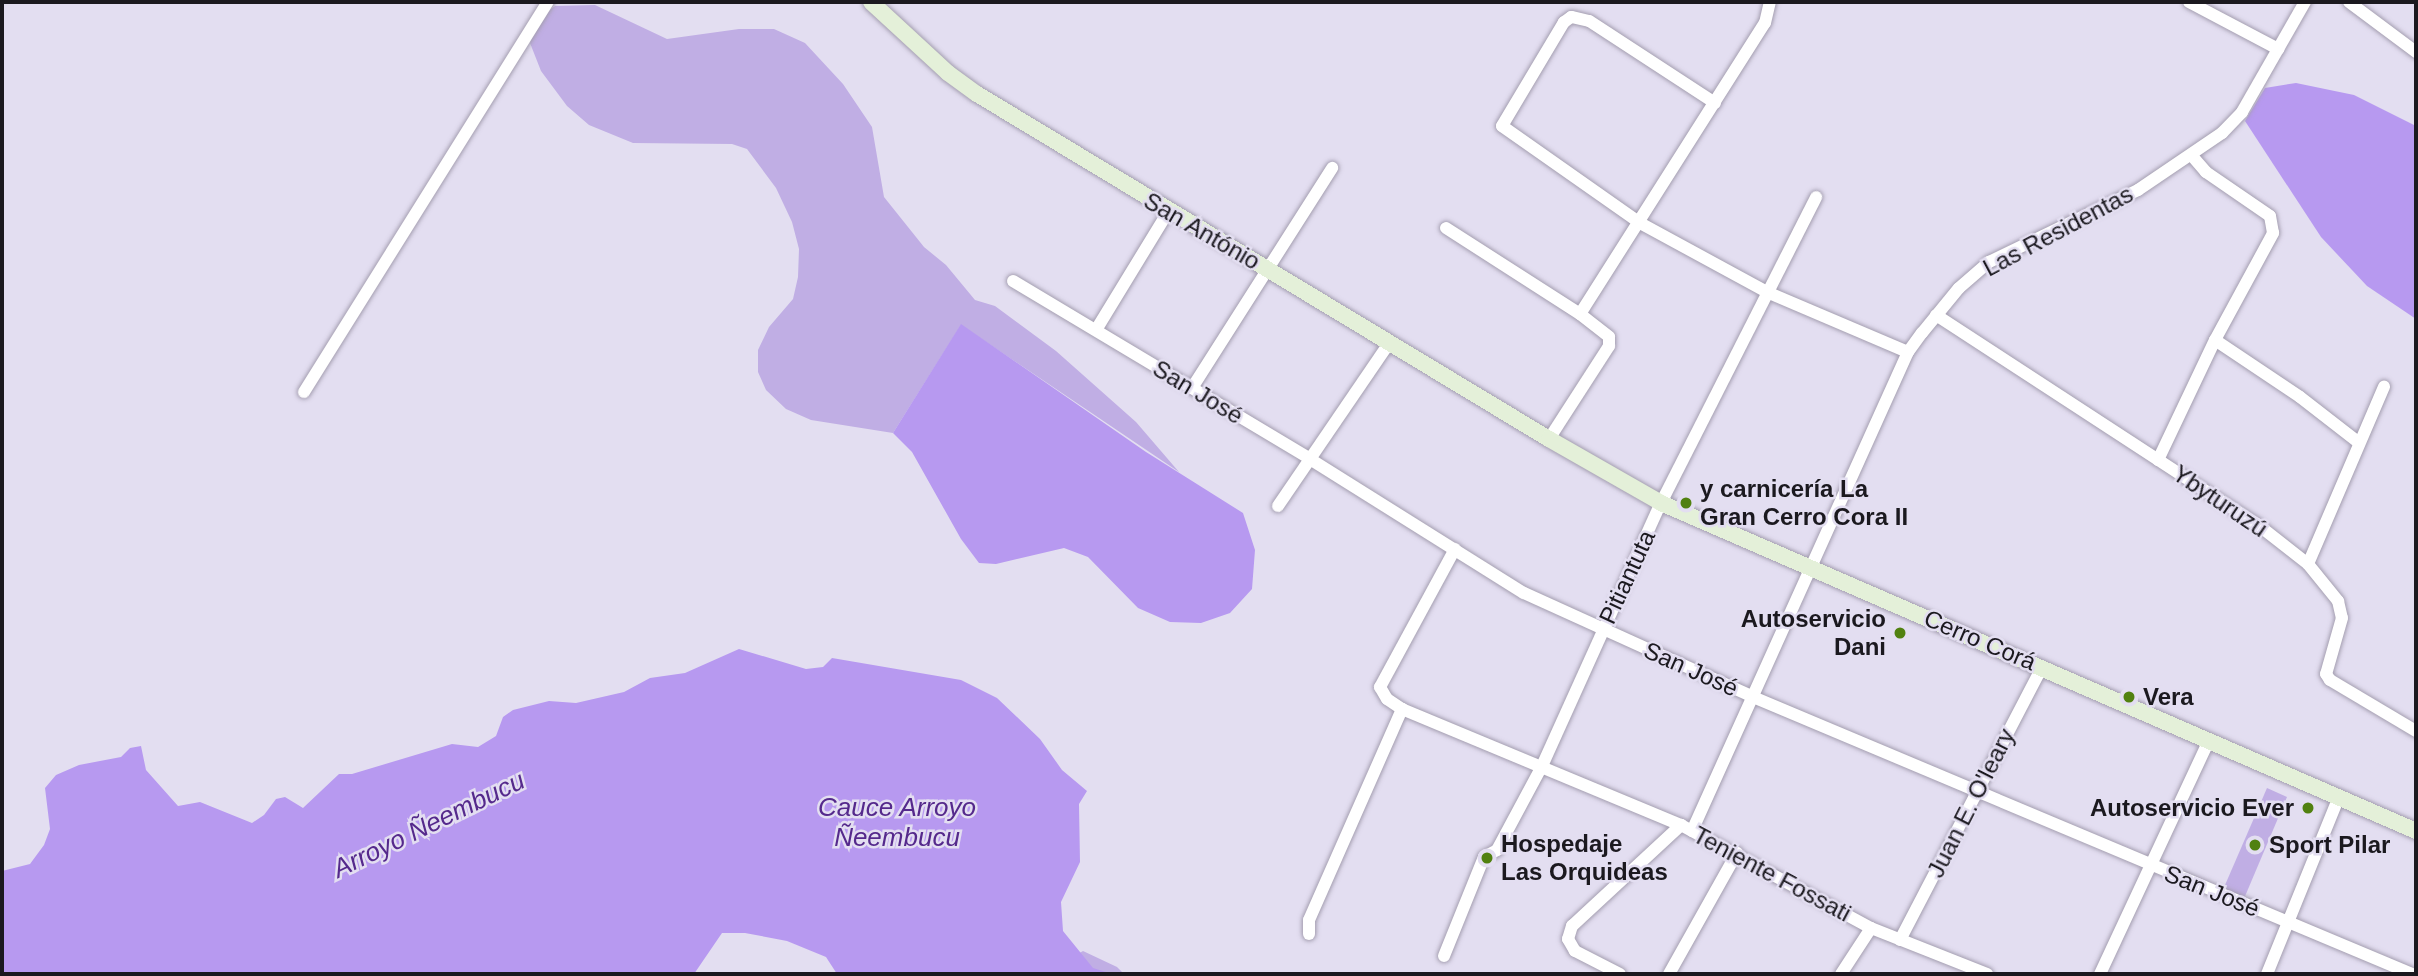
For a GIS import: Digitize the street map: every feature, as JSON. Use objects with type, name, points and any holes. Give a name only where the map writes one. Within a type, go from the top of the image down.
[{"type":"street","points":[[304,392],[548,2]]},
{"type":"street","name":"San António","points":[[871,2],[948,73],[977,94],[1168,212],[1549,439]]},
{"type":"street","points":[[1580,314],[1765,23],[1770,2]]},
{"type":"street","points":[[2189,2],[2278,49]]},
{"type":"street","name":"Las Residentas","points":[[1687,828],[1753,697],[1908,352],[1936,315],[1989,262],[2138,190],[2192,156],[2222,133],[2242,112],[2305,2]]},
{"type":"street","points":[[2349,2],[2416,52]]},
{"type":"street","points":[[1715,103],[1589,21],[1571,18],[1564,22],[1502,126],[1640,223],[1767,292],[1908,352]]},
{"type":"street","points":[[2158,460],[2215,340],[2270,241],[2274,224],[2270,216],[2206,172],[2192,156]]},
{"type":"street","points":[[1192,388],[1332,168]]},
{"type":"street","name":"Pitiantuta","points":[[1444,956],[1484,857],[1497,850],[1542,766],[1661,503],[1816,197]]},
{"type":"street","points":[[1096,330],[1168,212]]},
{"type":"street","points":[[1446,228],[1580,314],[1609,337],[1609,346],[1549,439]]},
{"type":"street","name":"San José","points":[[1013,281],[1310,459],[1524,593],[1753,697],[2412,974]]},
{"type":"street","name":"Ybyturuzú","points":[[1936,315],[2257,524],[2308,564],[2338,601],[2342,618],[2340,634],[2326,668],[2330,680],[2416,732]]},
{"type":"street","points":[[2215,340],[2301,397],[2358,442]]},
{"type":"street","points":[[1278,506],[1390,342]]},
{"type":"street","points":[[2308,564],[2358,442],[2384,387]]},
{"type":"street","name":"Cerro Corá","points":[[1549,439],[1661,503],[2416,831]]},
{"type":"street","points":[[1309,934],[1309,920],[1402,709],[1387,699],[1380,687],[1455,548]]},
{"type":"street","name":"Juan E. O'leary","points":[[1900,940],[2042,667]]},
{"type":"street","name":"Teniente Fossati","points":[[1402,709],[1687,828],[1871,928],[1987,974]]},
{"type":"street","points":[[2100,974],[2209,740]]},
{"type":"street","points":[[2267,974],[2339,797]]},
{"type":"street","points":[[1620,974],[1575,951],[1568,939],[1572,926],[1687,828]]},
{"type":"street","points":[[1669,974],[1737,853]]},
{"type":"street","points":[[1841,974],[1871,928]]},
{"type":"shaded area","points":[[595,5],[667,39],[739,29],[774,29],[805,43],[843,84],[872,127],[884,197],[924,247],[946,265],[975,300],[995,306],[1056,351],[1136,422],[1179,472],[961,325],[893,433],[811,420],[786,409],[766,390],[758,372],[758,350],[769,327],[793,299],[798,277],[799,249],[792,222],[776,188],[747,149],[732,144],[633,143],[589,125],[567,106],[541,71],[530,43],[537,20],[555,6]]},
{"type":"shaded area","name":"Sport Pilar","points":[[2267,788],[2287,797],[2243,901],[2222,892]]},
{"type":"shaded area","points":[[1083,951],[1117,967],[1124,974],[1074,974],[1076,955]]},
{"type":"water","points":[[2296,83],[2354,95],[2416,126],[2416,319],[2367,286],[2321,237],[2245,121],[2265,88]]},
{"type":"water","points":[[961,324],[1146,452],[1243,513],[1255,550],[1252,589],[1230,613],[1201,623],[1170,622],[1138,608],[1088,557],[1064,548],[996,564],[979,563],[961,539],[912,452],[893,433]]},
{"type":"water","name":"Cauce Arroyo Ñeembucu","points":[[739,649],[806,669],[823,667],[832,658],[961,680],[997,698],[1040,739],[1062,770],[1087,791],[1079,804],[1080,862],[1061,902],[1063,931],[1093,968],[1112,974],[837,974],[826,957],[787,941],[745,933],[722,933],[694,974],[2,974],[2,871],[30,864],[44,845],[50,829],[45,788],[56,775],[79,765],[121,757],[130,748],[141,746],[146,770],[178,806],[200,802],[252,823],[264,815],[276,799],[285,797],[303,808],[339,774],[352,774],[452,744],[478,747],[496,736],[503,717],[513,710],[549,701],[576,703],[624,692],[650,678],[685,673]]},
{"type":"place","name":"y carnicería La Gran Cerro Cora II","points":[[1686,503]]},
{"type":"place","name":"Autoservicio Dani","points":[[1900,633]]},
{"type":"place","name":"Vera","points":[[2129,697]]},
{"type":"place","name":"Autoservicio Ever","points":[[2308,808]]},
{"type":"place","name":"Sport Pilar","points":[[2255,845]]},
{"type":"place","name":"Hospedaje Las Orquideas","points":[[1487,858]]},
{"type":"water label","name":"Arroyo Ñeembucu","points":[[429,825]]}]
